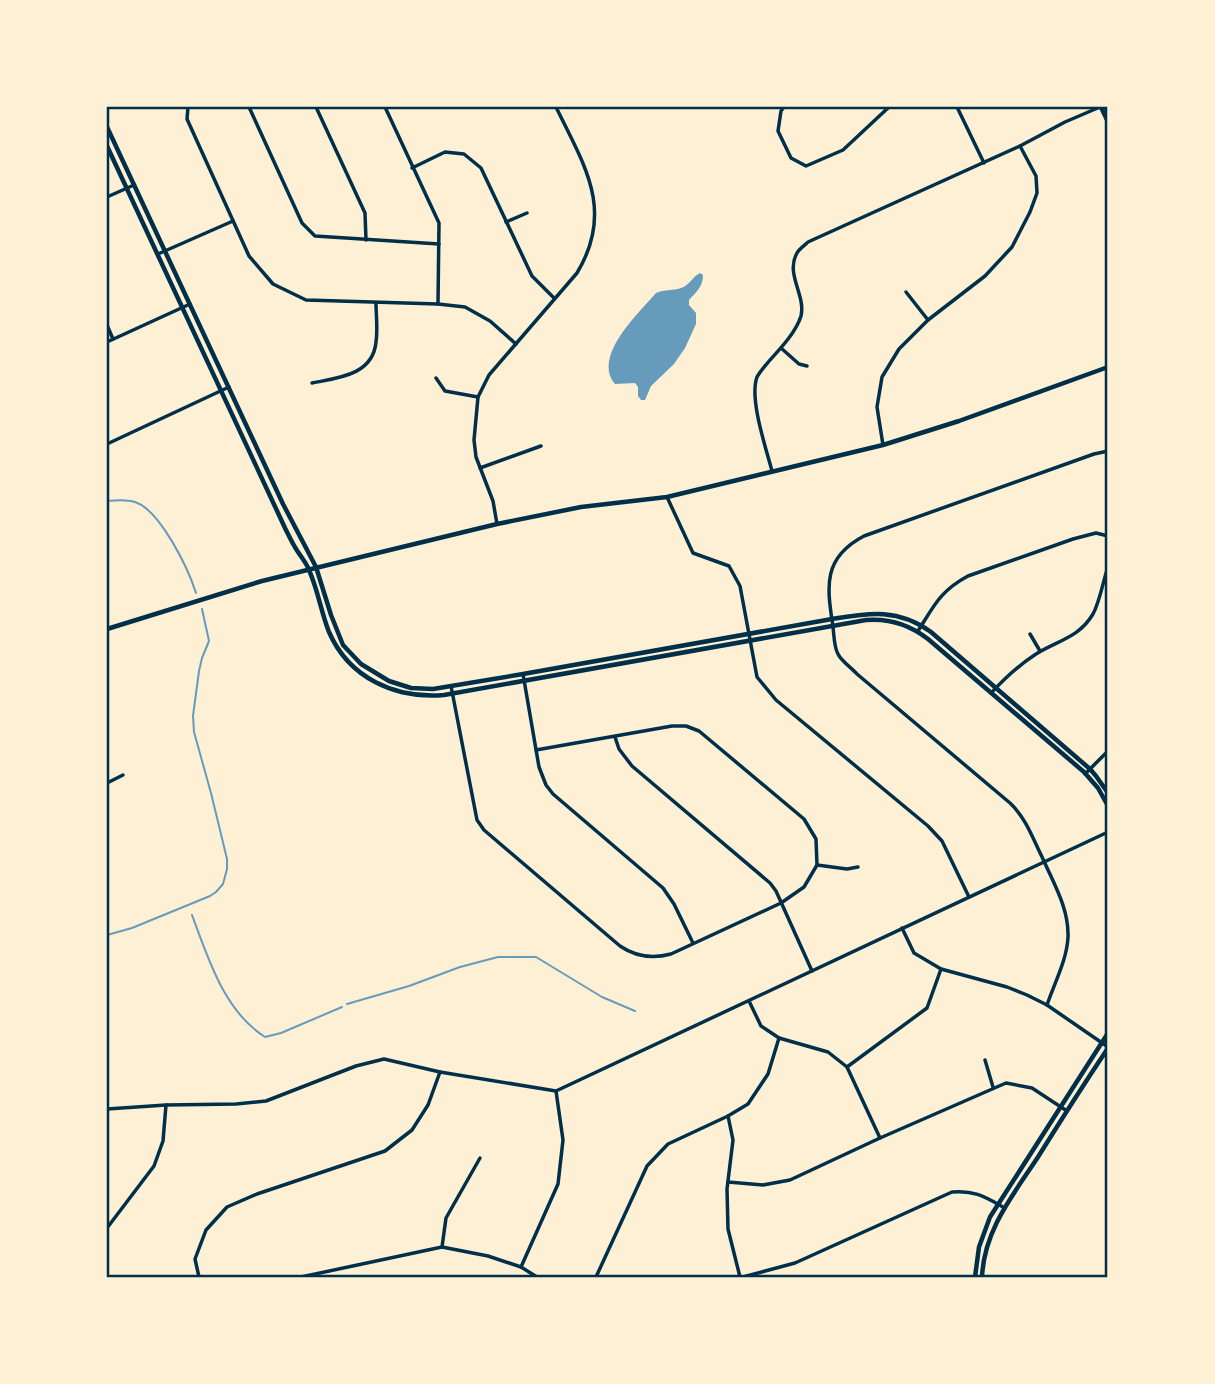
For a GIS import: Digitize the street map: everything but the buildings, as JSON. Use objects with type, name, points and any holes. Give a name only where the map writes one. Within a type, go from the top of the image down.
[{"type":"street","points":[[188,107],[187,119],[249,256],[273,284],[306,300],[466,307],[490,321],[516,344]]},
{"type":"street","points":[[249,107],[302,223],[315,236],[439,244]]},
{"type":"street","points":[[316,107],[365,213],[366,240]]},
{"type":"street","points":[[385,107],[439,223],[438,304]]},
{"type":"street","points":[[497,524],[493,501],[476,457],[474,440],[478,397],[489,375],[577,273],[587,256],[593,230],[595,204],[588,174],[556,107]]},
{"type":"street","points":[[784,107],[778,131],[791,158],[806,166],[843,150],[888,107]]},
{"type":"street","points":[[957,107],[984,163]]},
{"type":"street","points":[[772,471],[754,389],[758,374],[781,348],[801,316],[802,302],[793,268],[796,254],[808,242],[984,163],[1100,107],[1108,122]]},
{"type":"street","points":[[107,127],[283,504],[316,567],[339,636],[361,664],[389,681],[425,689],[869,613],[896,615],[920,629],[996,688],[1090,769],[1108,793]]},
{"type":"street","points":[[107,146],[285,528],[309,569],[329,632],[339,650],[355,668],[380,685],[404,694],[452,693],[883,619],[920,629],[1085,774],[1101,792],[1108,806]]},
{"type":"street","points":[[883,445],[877,407],[882,377],[898,349],[928,320],[985,276],[1012,247],[1030,212],[1037,193],[1036,176],[1020,146]]},
{"type":"street","points":[[412,168],[445,152],[464,154],[481,168],[532,276],[554,298]]},
{"type":"street","points":[[107,197],[134,185]]},
{"type":"street","points":[[506,222],[527,213]]},
{"type":"street","points":[[157,254],[233,221]]},
{"type":"street","points":[[906,292],[928,320]]},
{"type":"street","points":[[312,383],[349,374],[370,362],[376,343],[376,303]]},
{"type":"street","points":[[107,342],[190,304]]},
{"type":"street","points":[[107,325],[113,339]]},
{"type":"street","points":[[781,348],[799,364],[807,366]]},
{"type":"street","points":[[107,629],[256,583],[497,524],[581,507],[667,497],[883,445],[959,421],[1108,367]]},
{"type":"street","points":[[436,378],[445,391],[478,397]]},
{"type":"street","points":[[107,444],[229,387]]},
{"type":"street","points":[[480,468],[541,446]]},
{"type":"street","points":[[1046,1005],[1067,945],[1068,925],[1062,901],[1029,828],[1018,811],[857,674],[838,654],[828,596],[830,576],[838,558],[864,536],[1055,467],[1108,451]]},
{"type":"street","points":[[667,497],[694,553],[729,566],[740,586],[757,677],[775,700],[943,841],[969,897]]},
{"type":"street","points":[[920,629],[939,597],[968,576],[1073,539],[1096,533],[1108,536]]},
{"type":"street","points":[[991,693],[1017,667],[1040,651],[1066,640],[1079,629],[1092,614],[1108,567]]},
{"type":"street","points":[[1030,634],[1040,651]]},
{"type":"street","points":[[523,674],[543,780],[550,790],[663,888],[693,943]]},
{"type":"street","points":[[451,686],[477,820],[484,830],[620,946],[632,953],[660,957],[671,954],[781,902],[804,887],[817,865],[816,839],[804,819],[699,731],[686,726],[672,726],[536,750]]},
{"type":"street","points":[[615,737],[619,749],[632,766],[770,883],[812,971]]},
{"type":"street","points":[[1085,774],[1108,751]]},
{"type":"street","points":[[107,783],[123,775]]},
{"type":"street","points":[[107,1109],[266,1101],[356,1066],[384,1059],[440,1072],[556,1091],[1108,832]]},
{"type":"street","points":[[817,865],[846,869],[858,867]]},
{"type":"street","points":[[902,928],[914,953],[941,970],[1007,986],[1046,1005],[1108,1048],[990,1234],[982,1264],[982,1277]]},
{"type":"street","points":[[847,1067],[927,1008],[941,970]]},
{"type":"street","points":[[749,1001],[761,1027],[779,1038],[828,1052],[847,1067],[880,1138]]},
{"type":"street","points":[[975,1277],[981,1239],[990,1217],[1108,1033]]},
{"type":"street","points":[[596,1277],[647,1166],[668,1144],[748,1104],[768,1074],[779,1038]]},
{"type":"street","points":[[985,1060],[993,1087]]},
{"type":"street","points":[[199,1277],[195,1259],[206,1230],[227,1207],[257,1194],[385,1151],[412,1130],[428,1105],[440,1072]]},
{"type":"street","points":[[729,1182],[763,1185],[782,1182],[1006,1083],[1032,1088],[1067,1111]]},
{"type":"street","points":[[521,1268],[558,1184],[563,1140],[556,1091]]},
{"type":"street","points":[[107,1228],[154,1166],[163,1141],[166,1105]]},
{"type":"street","points":[[728,1116],[733,1140],[726,1206],[728,1228],[741,1277],[795,1263],[952,1192],[967,1191],[981,1195],[1005,1208]]},
{"type":"street","points":[[442,1247],[446,1218],[480,1158]]},
{"type":"street","points":[[302,1277],[442,1247],[488,1256],[537,1277]]},
{"type":"water","points":[[700,273],[703,275],[702,283],[689,300],[689,305],[696,313],[696,324],[685,348],[674,364],[651,386],[645,400],[641,400],[635,383],[615,384],[609,373],[613,348],[629,323],[656,293],[684,287]]},
{"type":"waterway","points":[[107,501],[135,502],[154,516],[180,555],[196,593]]},
{"type":"waterway","points":[[107,935],[132,928],[210,896],[223,884],[227,859],[194,732],[193,716],[199,671],[209,641],[202,609]]},
{"type":"waterway","points":[[192,915],[211,966],[228,998],[251,1026],[265,1037],[342,1007]]},
{"type":"waterway","points":[[347,1004],[498,957],[536,957],[602,997],[635,1011]]}]
